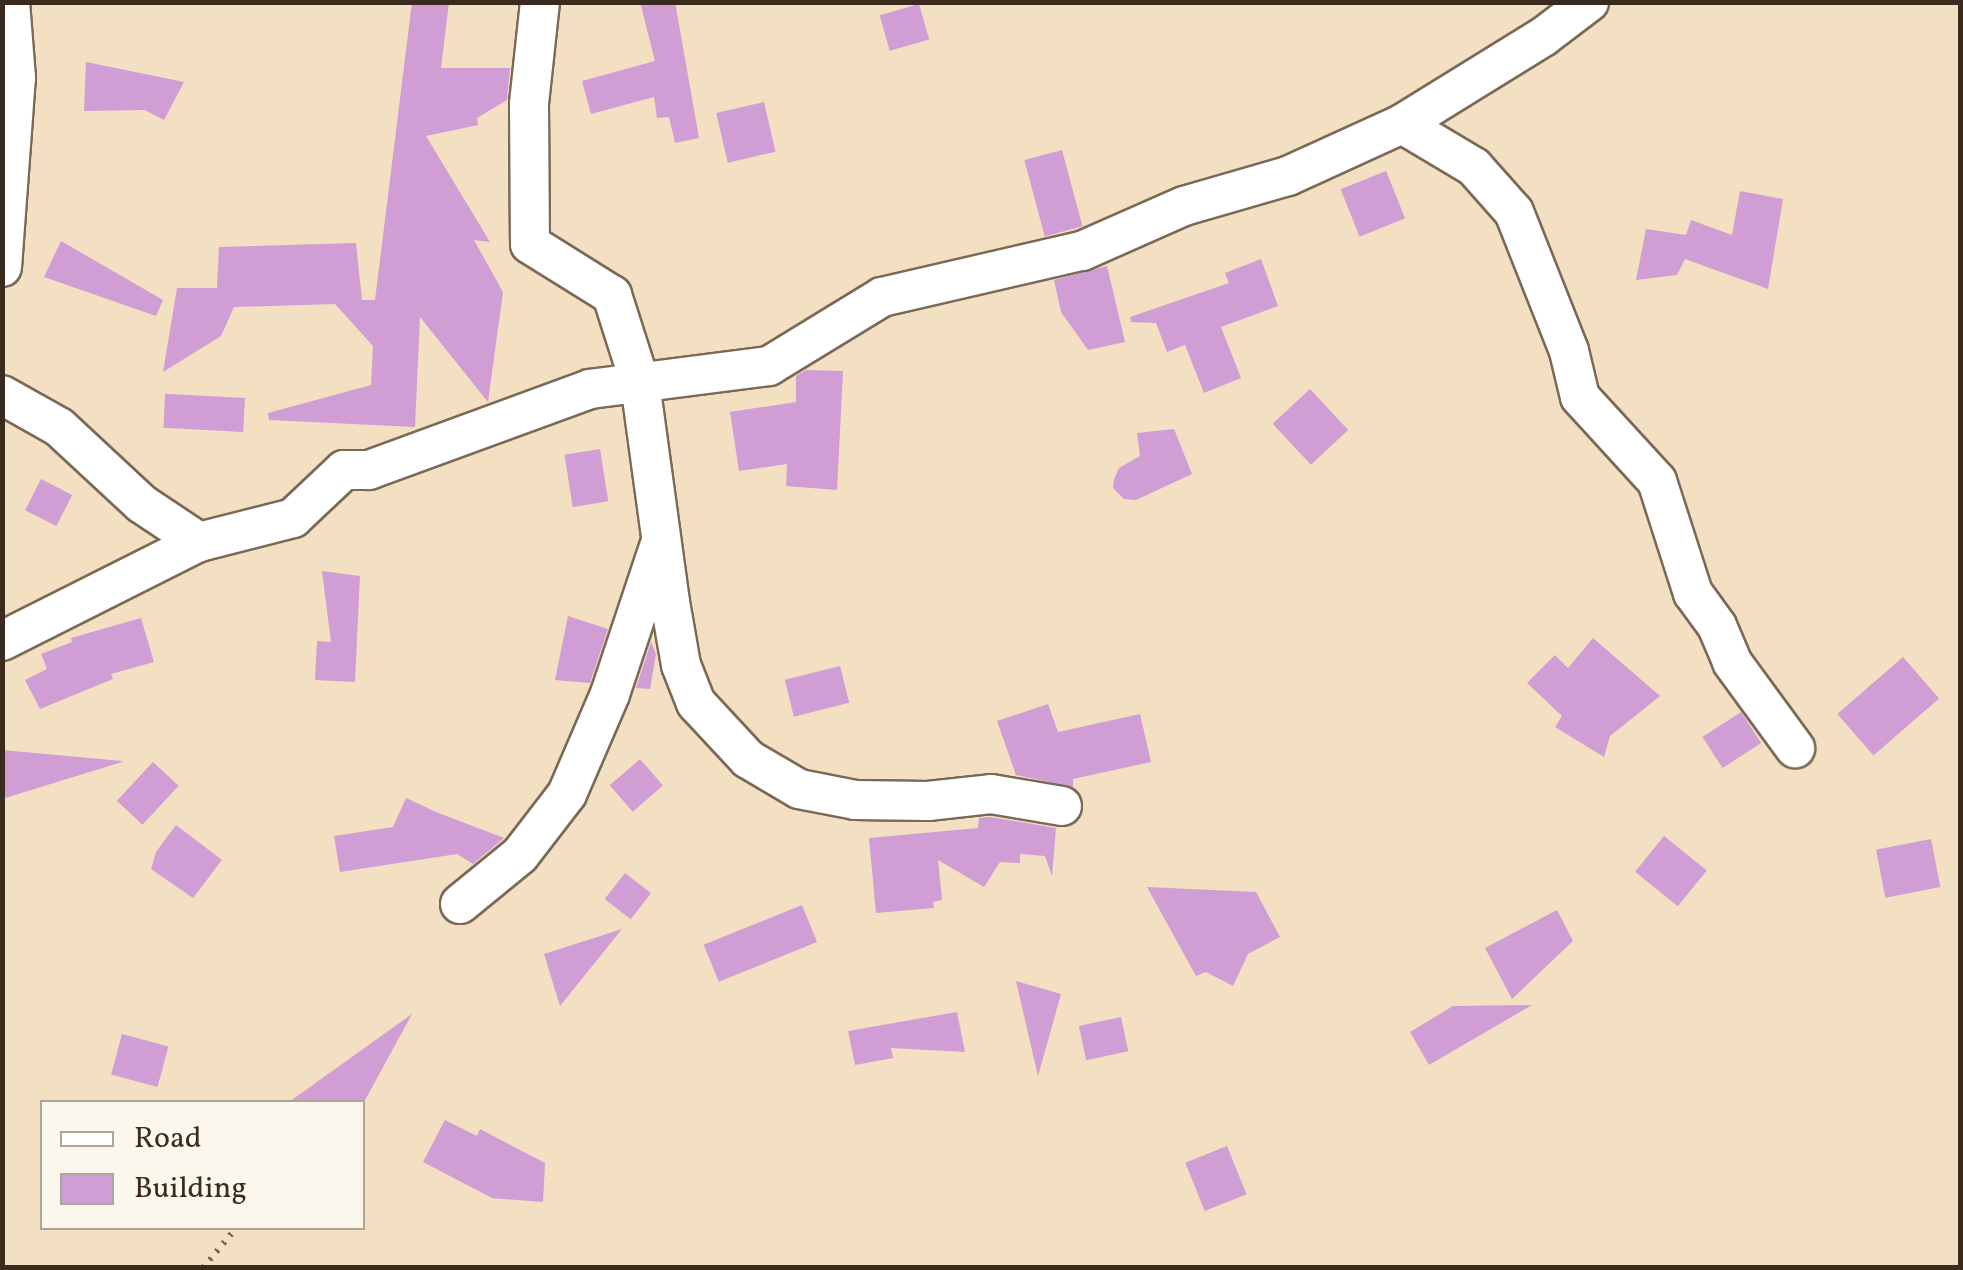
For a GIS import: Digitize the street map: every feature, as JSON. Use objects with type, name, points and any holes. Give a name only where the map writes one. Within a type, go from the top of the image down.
[{"type":"street","points":[[2,267],[16,78],[10,2]]},
{"type":"street","points":[[540,2],[528,104],[530,244],[612,295],[640,384],[670,602],[686,678],[696,704],[748,759],[799,790],[854,800],[928,801],[991,794],[1062,806]]},
{"type":"street","points":[[2,640],[200,542],[292,518],[344,470],[370,470],[590,389],[770,366],[882,297],[1082,250],[1184,206],[1288,176],[1402,124],[1543,38],[1589,2]]},
{"type":"street","points":[[1402,124],[1474,167],[1514,212],[1569,351],[1580,398],[1657,481],[1693,593],[1717,626],[1732,662],[1794,748]]},
{"type":"street","points":[[2,396],[59,427],[142,504],[200,542]]},
{"type":"street","points":[[460,904],[520,856],[567,794],[610,694],[663,536]]},
{"type":"path","points":[[203,1268],[234,1230]]},
{"type":"building","points":[[412,2],[449,2],[441,68],[510,68],[507,100],[477,118],[478,125],[426,136],[490,242],[474,240],[503,292],[488,402],[420,317],[415,427],[269,420],[268,413],[371,385],[373,346],[335,304],[234,307],[221,336],[163,372],[177,288],[217,288],[219,247],[356,243],[362,300],[375,300]]},
{"type":"building","points":[[640,2],[675,2],[699,138],[675,143],[669,117],[657,118],[654,97],[591,114],[582,81],[655,61]]},
{"type":"building","points":[[919,4],[929,40],[890,51],[880,15]]},
{"type":"building","points":[[86,62],[184,82],[164,120],[145,110],[84,111]]},
{"type":"building","points":[[764,102],[775,152],[728,163],[716,113]]},
{"type":"building","points":[[1062,150],[1082,226],[1045,236],[1024,160]]},
{"type":"building","points":[[1386,171],[1405,218],[1360,237],[1341,189]]},
{"type":"building","points":[[1740,191],[1783,199],[1768,289],[1685,259],[1677,275],[1636,280],[1646,229],[1686,235],[1691,220],[1732,235]]},
{"type":"building","points":[[61,241],[163,300],[156,316],[44,277]]},
{"type":"building","points":[[1261,259],[1278,306],[1221,327],[1241,378],[1204,393],[1185,345],[1167,352],[1156,323],[1131,322],[1130,317],[1229,283],[1225,273]]},
{"type":"building","points":[[1107,266],[1125,342],[1088,350],[1061,312],[1054,280]]},
{"type":"building","points":[[806,370],[843,371],[837,490],[786,486],[787,464],[739,471],[730,412],[796,402],[796,376]]},
{"type":"building","points":[[1310,389],[1348,430],[1311,465],[1273,424]]},
{"type":"building","points":[[165,394],[245,398],[243,432],[163,428]]},
{"type":"building","points":[[1174,429],[1192,474],[1136,500],[1124,499],[1113,488],[1114,479],[1119,468],[1140,456],[1137,433]]},
{"type":"building","points":[[600,449],[608,501],[573,507],[564,455]]},
{"type":"building","points":[[41,479],[72,495],[56,526],[25,510]]},
{"type":"building","points":[[322,571],[360,576],[355,682],[315,680],[317,641],[331,642]]},
{"type":"building","points":[[568,616],[608,629],[590,683],[555,680]]},
{"type":"building","points":[[141,618],[154,662],[111,674],[113,679],[40,709],[25,680],[47,669],[41,654],[72,642],[71,638]]},
{"type":"building","points":[[1593,638],[1660,696],[1610,736],[1604,757],[1555,727],[1562,716],[1527,683],[1555,655],[1568,668]]},
{"type":"building","points":[[651,642],[656,654],[650,689],[636,688]]},
{"type":"building","points":[[1903,657],[1939,699],[1873,756],[1837,714]]},
{"type":"building","points":[[840,666],[849,703],[794,717],[785,680]]},
{"type":"building","points":[[1048,704],[1058,732],[1140,714],[1151,762],[1073,779],[1073,787],[1016,775],[997,721]]},
{"type":"building","points":[[1741,712],[1761,743],[1723,768],[1702,737]]},
{"type":"building","points":[[2,750],[122,761],[122,762],[2,799]]},
{"type":"building","points":[[640,759],[663,785],[633,812],[610,785]]},
{"type":"building","points":[[153,762],[179,786],[142,825],[117,801]]},
{"type":"building","points":[[406,798],[504,838],[473,864],[457,854],[340,872],[334,836],[393,827]]},
{"type":"building","points":[[979,818],[1056,828],[1052,876],[1045,856],[1020,854],[1020,863],[1000,862],[984,887],[938,860],[942,900],[933,902],[934,908],[876,913],[869,838],[978,828]]},
{"type":"building","points":[[176,825],[222,860],[193,898],[151,869],[156,852]]},
{"type":"building","points":[[1664,836],[1707,871],[1678,906],[1635,872]]},
{"type":"building","points":[[1931,839],[1940,887],[1885,898],[1876,850]]},
{"type":"building","points":[[625,873],[651,893],[631,919],[605,899]]},
{"type":"building","points":[[1147,887],[1256,892],[1280,937],[1248,954],[1233,986],[1206,972],[1196,976]]},
{"type":"building","points":[[802,905],[817,942],[719,982],[704,945]]},
{"type":"building","points":[[1557,910],[1573,941],[1512,999],[1485,948]]},
{"type":"building","points":[[622,929],[560,1006],[544,954]]},
{"type":"building","points":[[1016,981],[1061,994],[1038,1076]]},
{"type":"building","points":[[1532,1005],[1429,1065],[1410,1032],[1453,1006]]},
{"type":"building","points":[[957,1012],[965,1052],[891,1048],[893,1058],[855,1065],[848,1031]]},
{"type":"building","points":[[412,1014],[365,1100],[292,1100]]},
{"type":"building","points":[[1121,1017],[1128,1051],[1086,1060],[1079,1026]]},
{"type":"building","points":[[122,1034],[168,1046],[157,1087],[111,1075]]},
{"type":"building","points":[[445,1120],[477,1136],[480,1129],[545,1163],[543,1202],[492,1198],[423,1162]]},
{"type":"building","points":[[1227,1146],[1246,1194],[1205,1211],[1185,1163]]}]
